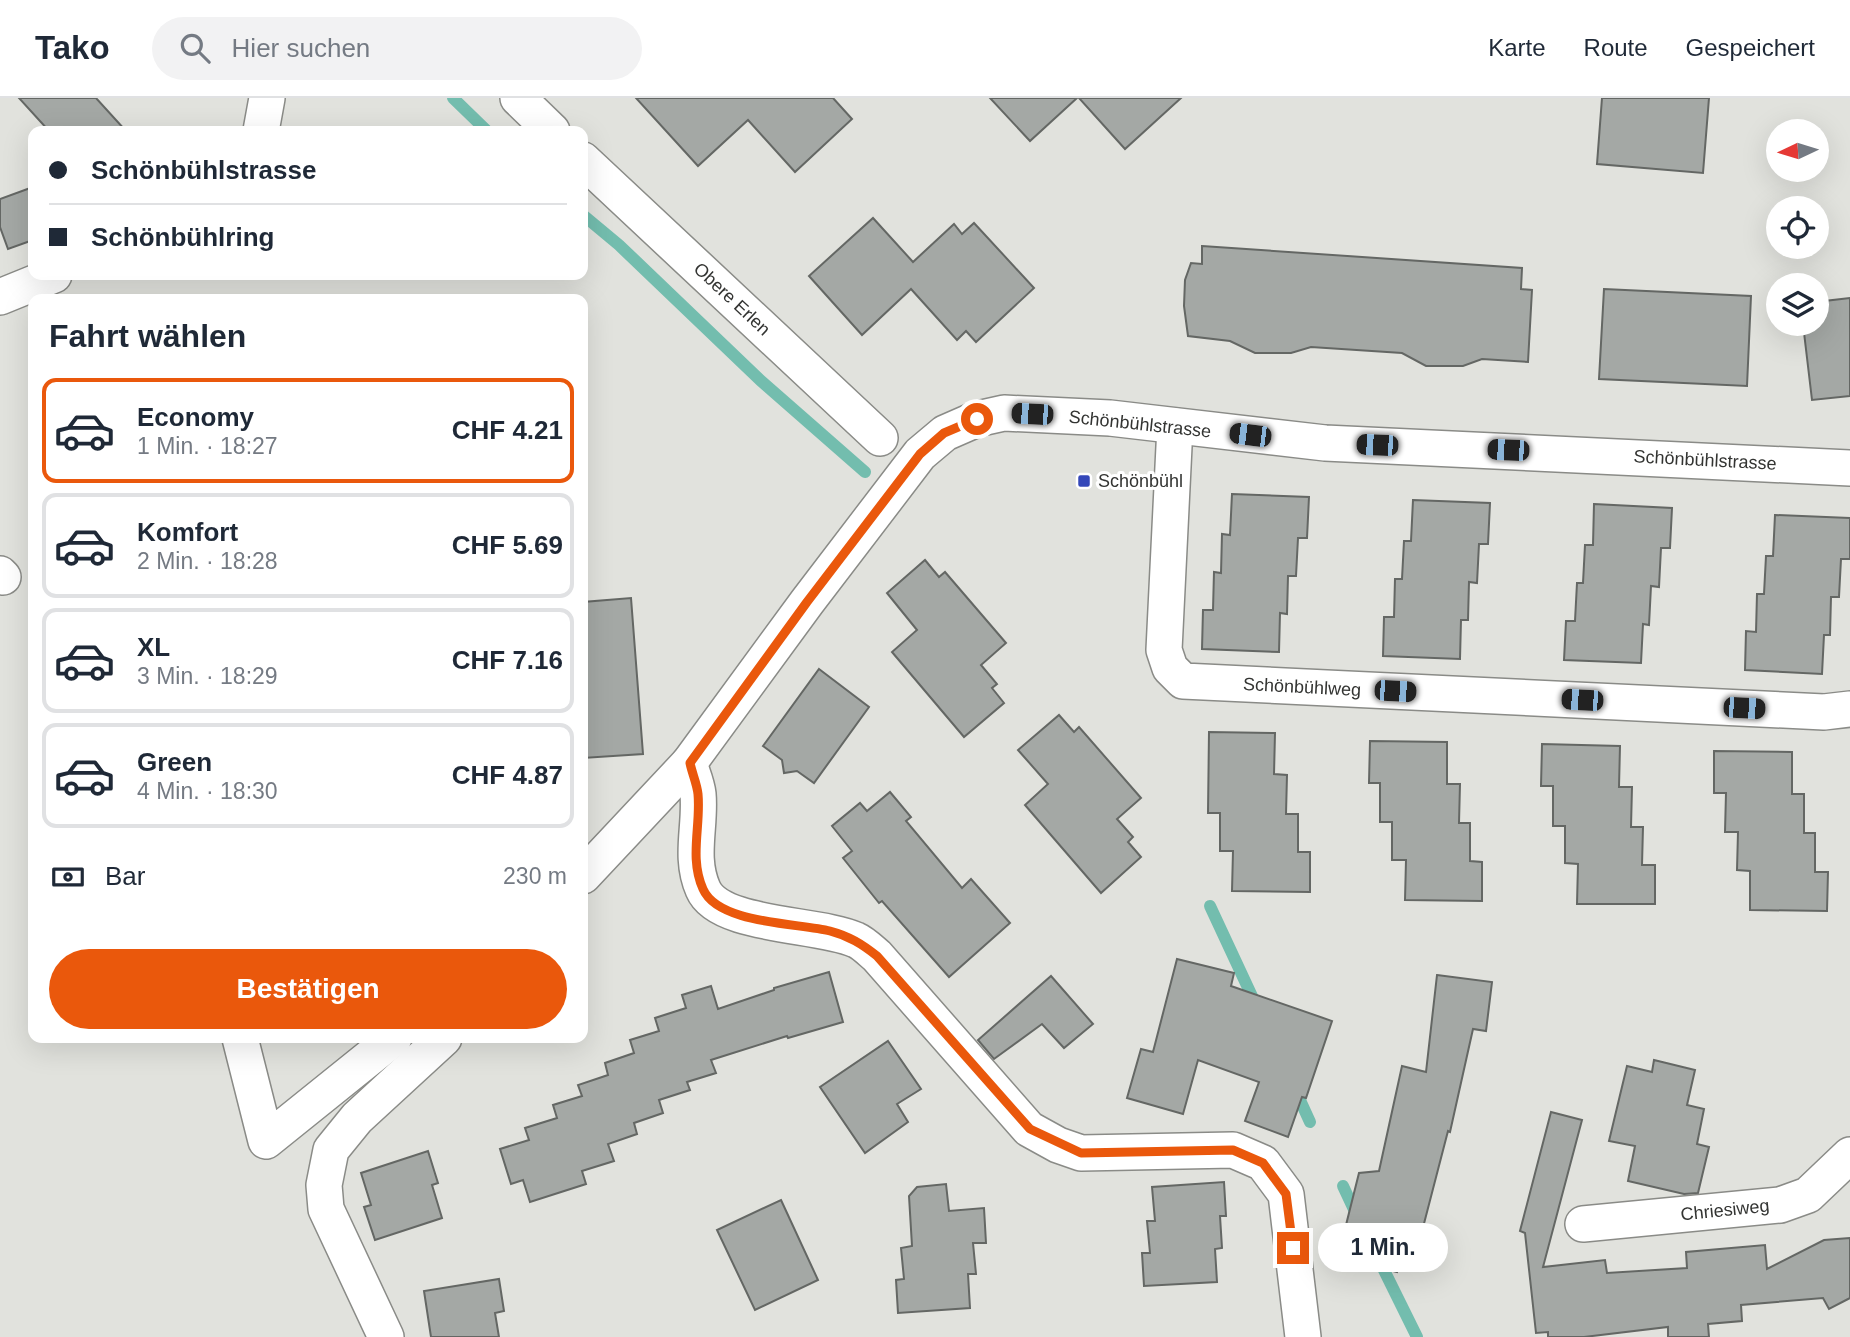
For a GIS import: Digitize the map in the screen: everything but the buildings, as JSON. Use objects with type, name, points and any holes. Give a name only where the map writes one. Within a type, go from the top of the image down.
[{"type":"street","points":[[262,126],[267,98]]},
{"type":"street","points":[[518,98],[547,126]]},
{"type":"street","name":"Obere Erlen","points":[[588,165],[880,438]]},
{"type":"street","points":[[0,297],[42,280]]},
{"type":"street","name":"Schönbühlstrasse","points":[[588,871],[690,763],[807,602],[920,454],[944,433],[977,419],[1004,413],[1110,418],[1325,443],[1850,468]]},
{"type":"street","name":"Schönbühlweg","points":[[1175,426],[1164,650],[1170,668],[1183,681],[1824,712],[1850,709]]},
{"type":"street","points":[[690,763],[698,793],[695,848],[698,875],[704,892],[717,906],[749,917],[829,931],[857,940],[877,956],[1030,1129],[1081,1153],[1233,1150],[1263,1163],[1286,1194],[1303,1337]]},
{"type":"street","points":[[241,1043],[266,1141],[388,1043]]},
{"type":"street","points":[[386,1337],[326,1209],[324,1185],[331,1150],[357,1118],[438,1043]]},
{"type":"street","name":"Chriesiweg","points":[[1583,1224],[1780,1205],[1808,1195],[1850,1155]]},
{"type":"waterway","points":[[453,98],[482,126]]},
{"type":"waterway","points":[[588,219],[619,245],[760,380],[865,472]]},
{"type":"waterway","points":[[1210,906],[1257,1007]]},
{"type":"waterway","points":[[1294,1087],[1310,1122]]},
{"type":"waterway","points":[[1343,1186],[1358,1218]]},
{"type":"waterway","points":[[1377,1256],[1417,1337]]},
{"type":"place","name":"Schönbühl","points":[[1084,481]]},
{"type":"route","points":[[977,419],[944,433],[920,454],[807,602],[690,763],[698,793],[695,848],[698,875],[704,892],[717,906],[749,917],[829,931],[857,940],[877,956],[1030,1129],[1058,1145],[1081,1153],[1233,1150],[1263,1163],[1286,1194],[1293,1248]]}]
